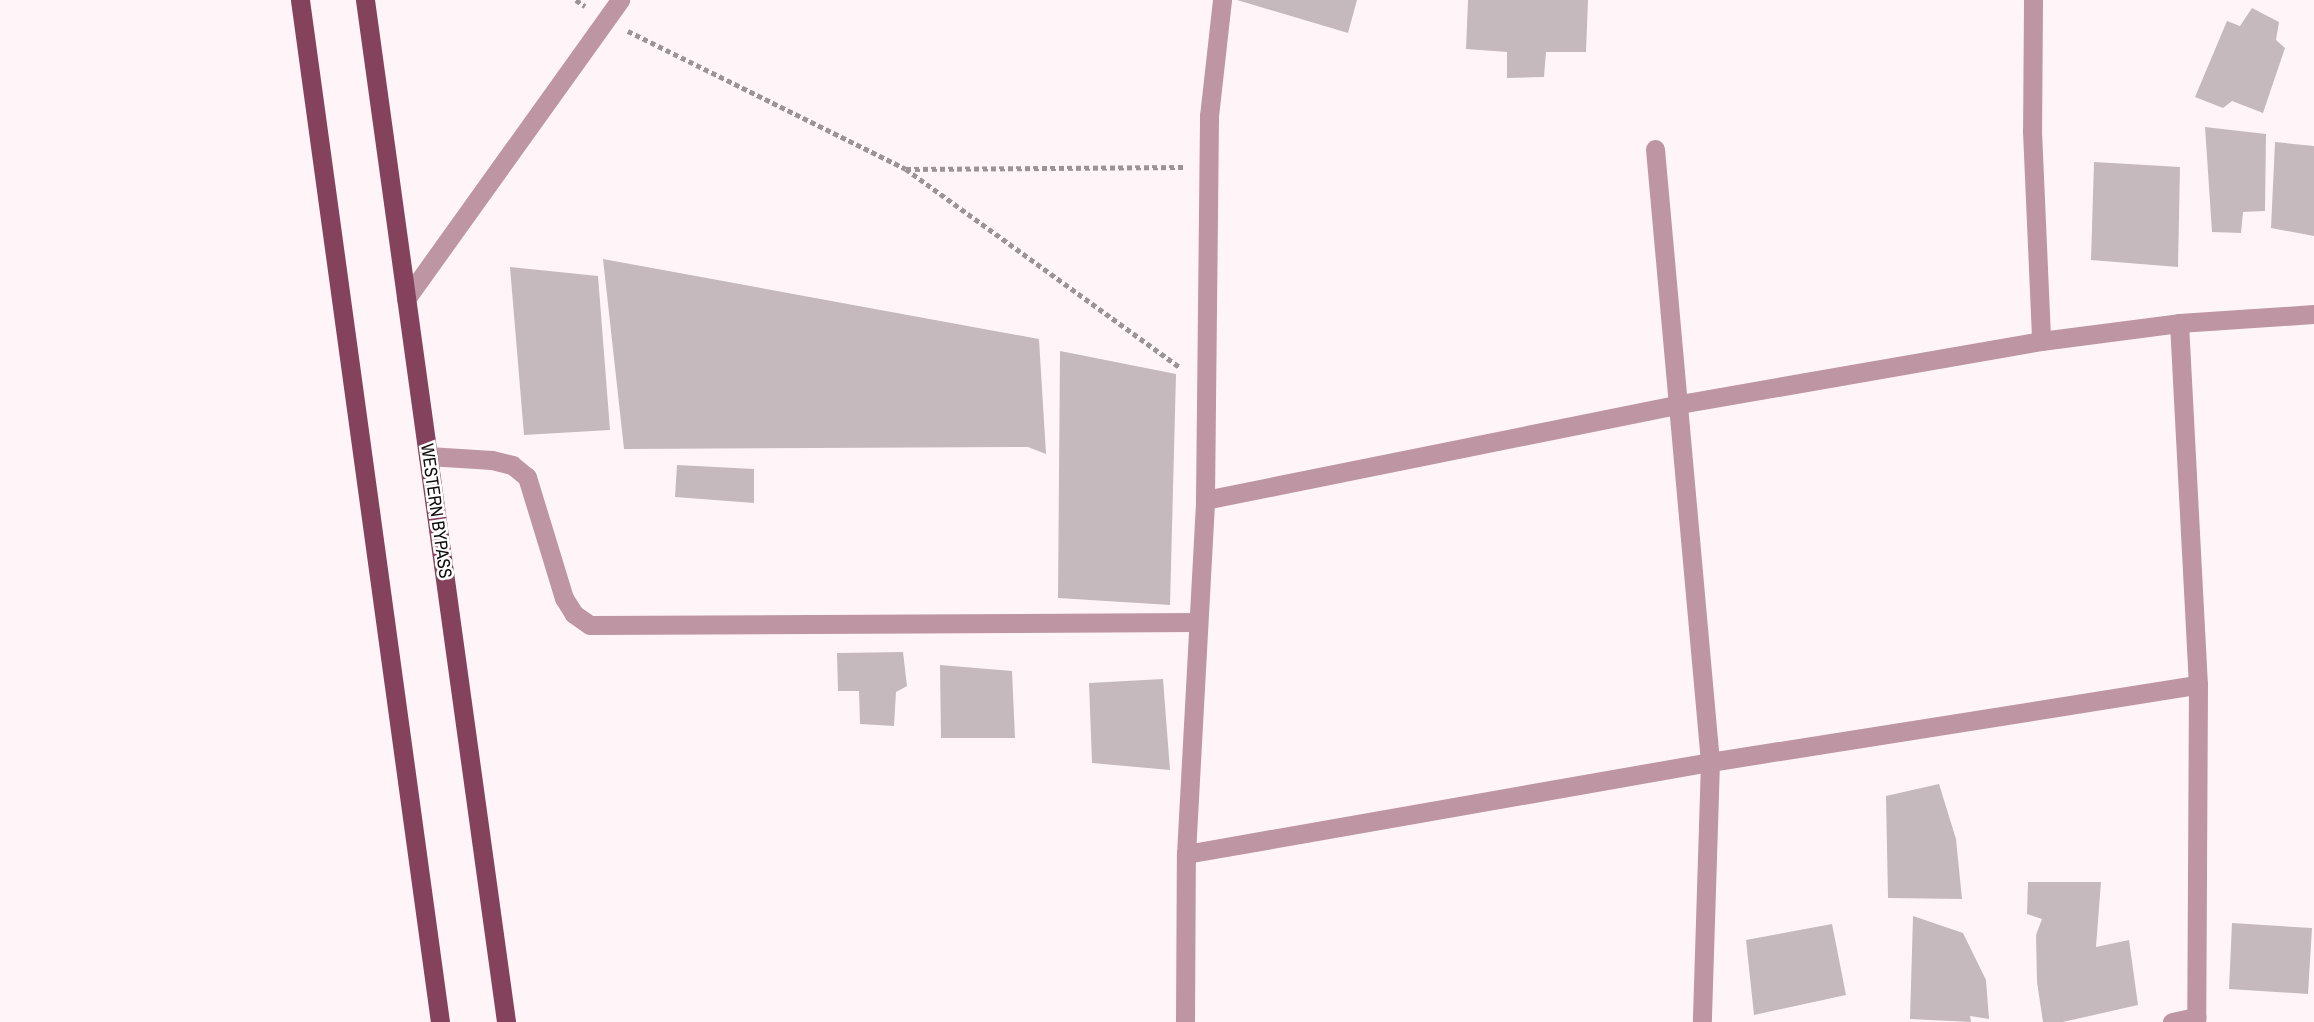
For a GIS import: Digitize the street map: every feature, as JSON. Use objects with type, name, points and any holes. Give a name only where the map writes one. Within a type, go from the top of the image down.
[{"type":"main road","points":[[300,0],[440,1022]]},
{"type":"main road","name":"WESTERN BYPASS","points":[[365,0],[506,1022]]},
{"type":"street","points":[[406,299],[620,0]]},
{"type":"street","points":[[1185,1022],[1186,854],[1205,500],[1209,117],[1223,0]]},
{"type":"street","points":[[2033,0],[2032,131],[2041,341]]},
{"type":"street","points":[[1655,149],[1710,762],[1702,1022]]},
{"type":"street","points":[[1205,500],[1679,404],[2041,341],[2179,323],[2314,314]]},
{"type":"street","points":[[2172,1022],[2196,1020],[2197,685],[2179,323]]},
{"type":"street","points":[[428,456],[492,460],[512,465],[527,477],[564,598],[574,614],[590,625],[1198,622]]},
{"type":"street","points":[[1186,854],[1710,762],[2197,685]]},
{"type":"path","points":[[605,20],[906,169],[1206,386]]},
{"type":"path","points":[[906,169],[1208,167]]},
{"type":"building","points":[[1237,0],[1357,0],[1348,33]]},
{"type":"building","points":[[1468,0],[1588,0],[1586,52],[1546,52],[1544,77],[1507,78],[1507,52],[1466,49]]},
{"type":"building","points":[[2252,8],[2279,22],[2276,40],[2285,48],[2263,113],[2232,101],[2223,108],[2195,97],[2227,21],[2240,26]]},
{"type":"building","points":[[2205,127],[2266,134],[2265,211],[2243,212],[2241,233],[2212,232]]},
{"type":"building","points":[[2275,142],[2314,146],[2314,236],[2271,228]]},
{"type":"building","points":[[2094,162],[2180,167],[2178,267],[2091,260]]},
{"type":"building","points":[[603,259],[1039,339],[1046,454],[1028,447],[624,449]]},
{"type":"building","points":[[510,267],[598,276],[610,430],[524,435]]},
{"type":"building","points":[[1060,351],[1176,374],[1170,605],[1058,598]]},
{"type":"building","points":[[677,465],[754,469],[754,503],[675,497]]},
{"type":"building","points":[[903,652],[907,686],[896,692],[894,726],[860,724],[859,691],[838,691],[837,653]]},
{"type":"building","points":[[940,665],[1012,671],[1015,738],[941,738]]},
{"type":"building","points":[[1163,679],[1170,770],[1092,763],[1089,683]]},
{"type":"building","points":[[1939,784],[1956,839],[1962,899],[1888,898],[1886,796]]},
{"type":"building","points":[[2028,882],[2101,882],[2096,947],[2129,940],[2138,1005],[2063,1022],[2043,1022],[2037,982],[2036,935],[2042,919],[2027,914]]},
{"type":"building","points":[[1913,916],[1963,933],[1986,980],[1989,1019],[1970,1016],[1971,1022],[1910,1019]]},
{"type":"building","points":[[2232,923],[2312,928],[2308,994],[2229,989]]},
{"type":"building","points":[[1832,924],[1846,995],[1754,1015],[1746,940]]}]
